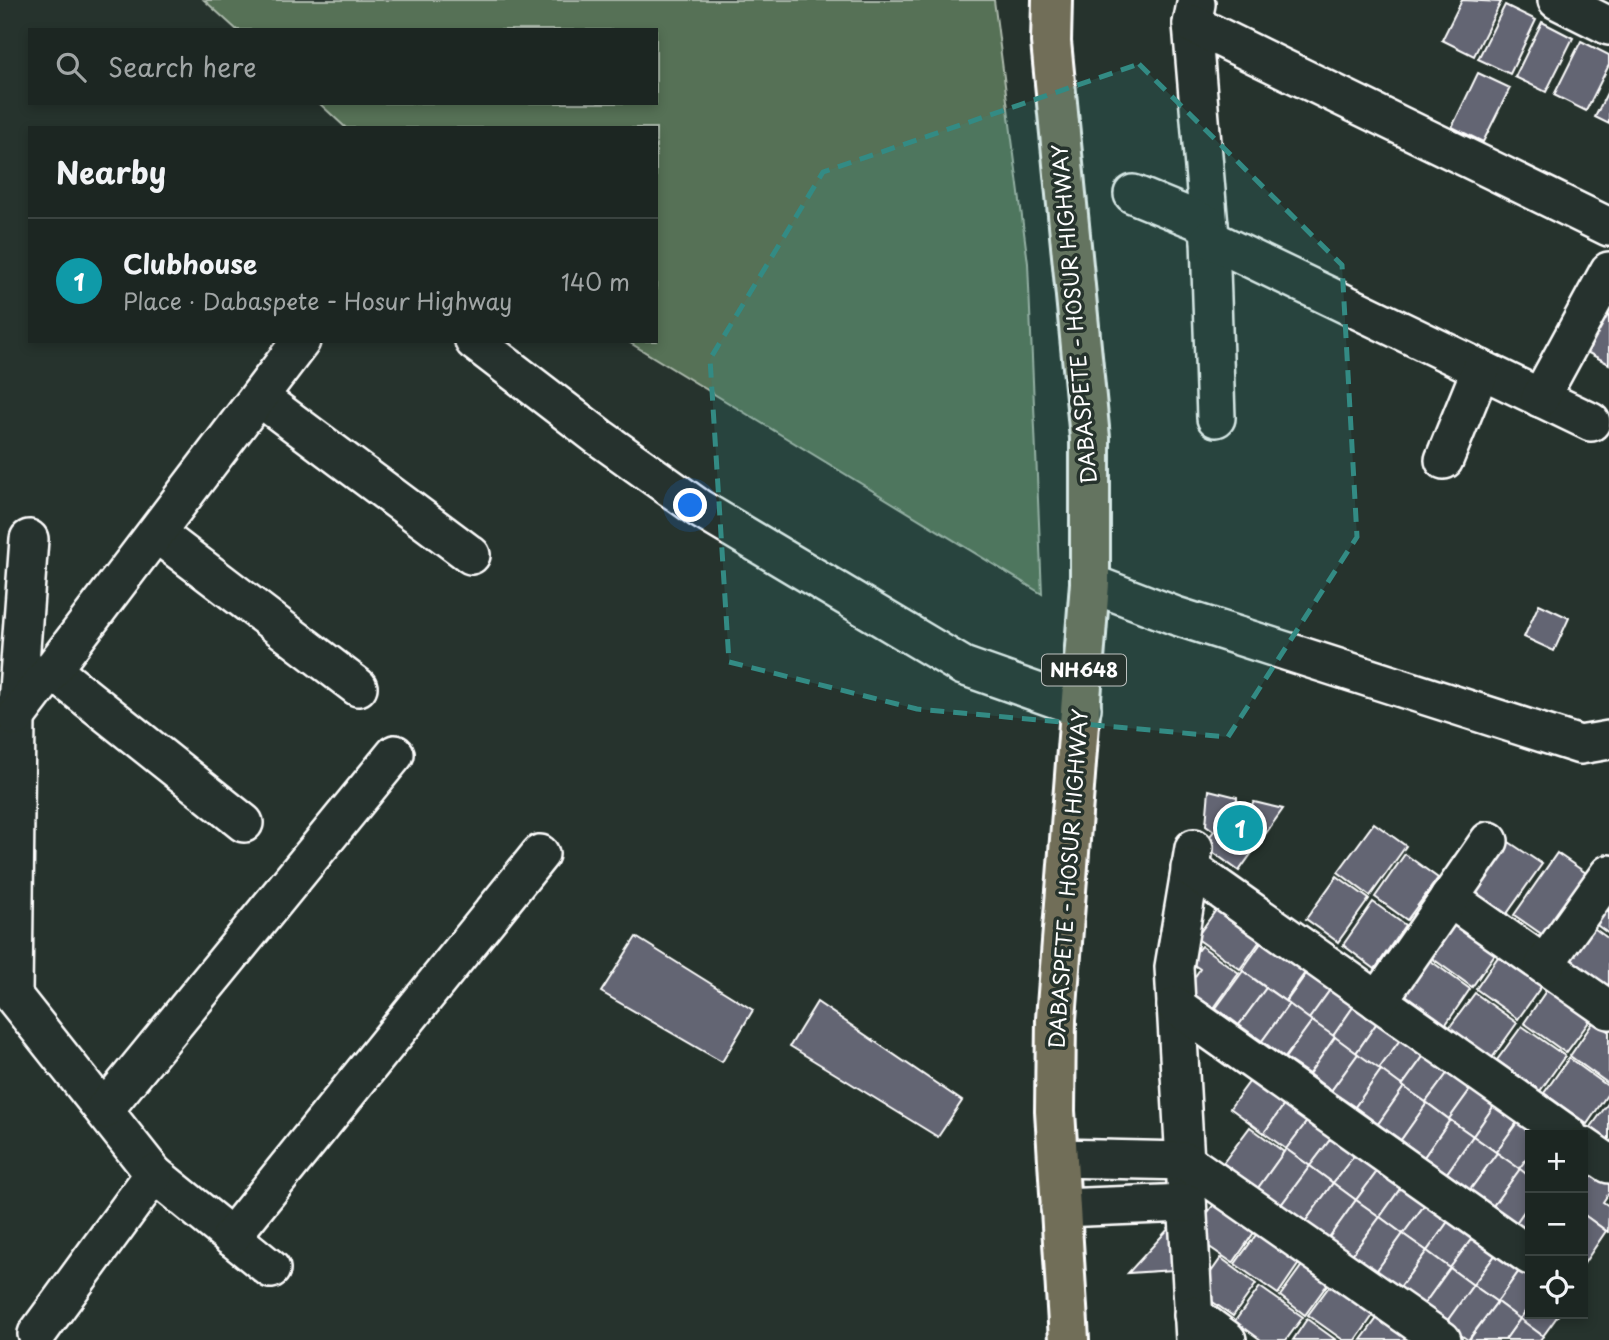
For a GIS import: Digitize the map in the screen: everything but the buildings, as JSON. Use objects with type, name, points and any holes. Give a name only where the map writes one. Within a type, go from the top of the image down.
[{"type":"highway","name":"DABASPETE - HOSUR HIGHWAY","points":[[1052,0],[1051,42],[1090,438],[1090,583],[1056,1020],[1060,1208],[1069,1340]]},
{"type":"street","points":[[1557,0],[1609,26]]},
{"type":"street","points":[[1194,12],[1609,227]]},
{"type":"street","points":[[1194,12],[1210,232],[1216,418]]},
{"type":"street","points":[[1133,194],[1591,422]]},
{"type":"street","points":[[1540,398],[1609,271]]},
{"type":"street","points":[[16,717],[300,343]]},
{"type":"street","points":[[477,343],[599,438],[700,509],[963,666],[1082,708]]},
{"type":"street","points":[[1444,460],[1481,369]]},
{"type":"street","points":[[259,397],[471,555]]},
{"type":"street","points":[[156,533],[358,687]]},
{"type":"street","points":[[29,538],[16,717],[13,996],[154,1174],[271,1269]]},
{"type":"street","points":[[1090,583],[1176,616],[1580,745],[1609,740]]},
{"type":"street","points":[[52,670],[244,823]]},
{"type":"street","points":[[104,1110],[395,754]]},
{"type":"street","points":[[1378,1001],[1489,841]]},
{"type":"street","points":[[231,1237],[540,854]]},
{"type":"street","points":[[1227,1340],[1194,1328],[1174,967],[1192,858],[1378,1001],[1561,1130]]},
{"type":"street","points":[[1544,965],[1609,874]]},
{"type":"street","points":[[1450,898],[1609,1010]]},
{"type":"street","points":[[1176,1006],[1525,1252]]},
{"type":"street","points":[[1588,1149],[1609,1164]]},
{"type":"street","points":[[1058,1158],[1185,1161],[1442,1340]]},
{"type":"street","points":[[37,1334],[154,1174]]},
{"type":"street","points":[[1060,1208],[1187,1203]]},
{"type":"highlighted area","points":[[1139,64],[1342,265],[1357,537],[1228,737],[917,709],[729,662],[710,359],[823,172]]},
{"type":"green space","points":[[204,0],[994,0],[1028,263],[1042,594],[630,343],[658,343],[658,126],[344,126],[321,105],[658,105],[658,28],[235,28]]},
{"type":"place","name":"Clubhouse","points":[[1240,828]]}]
